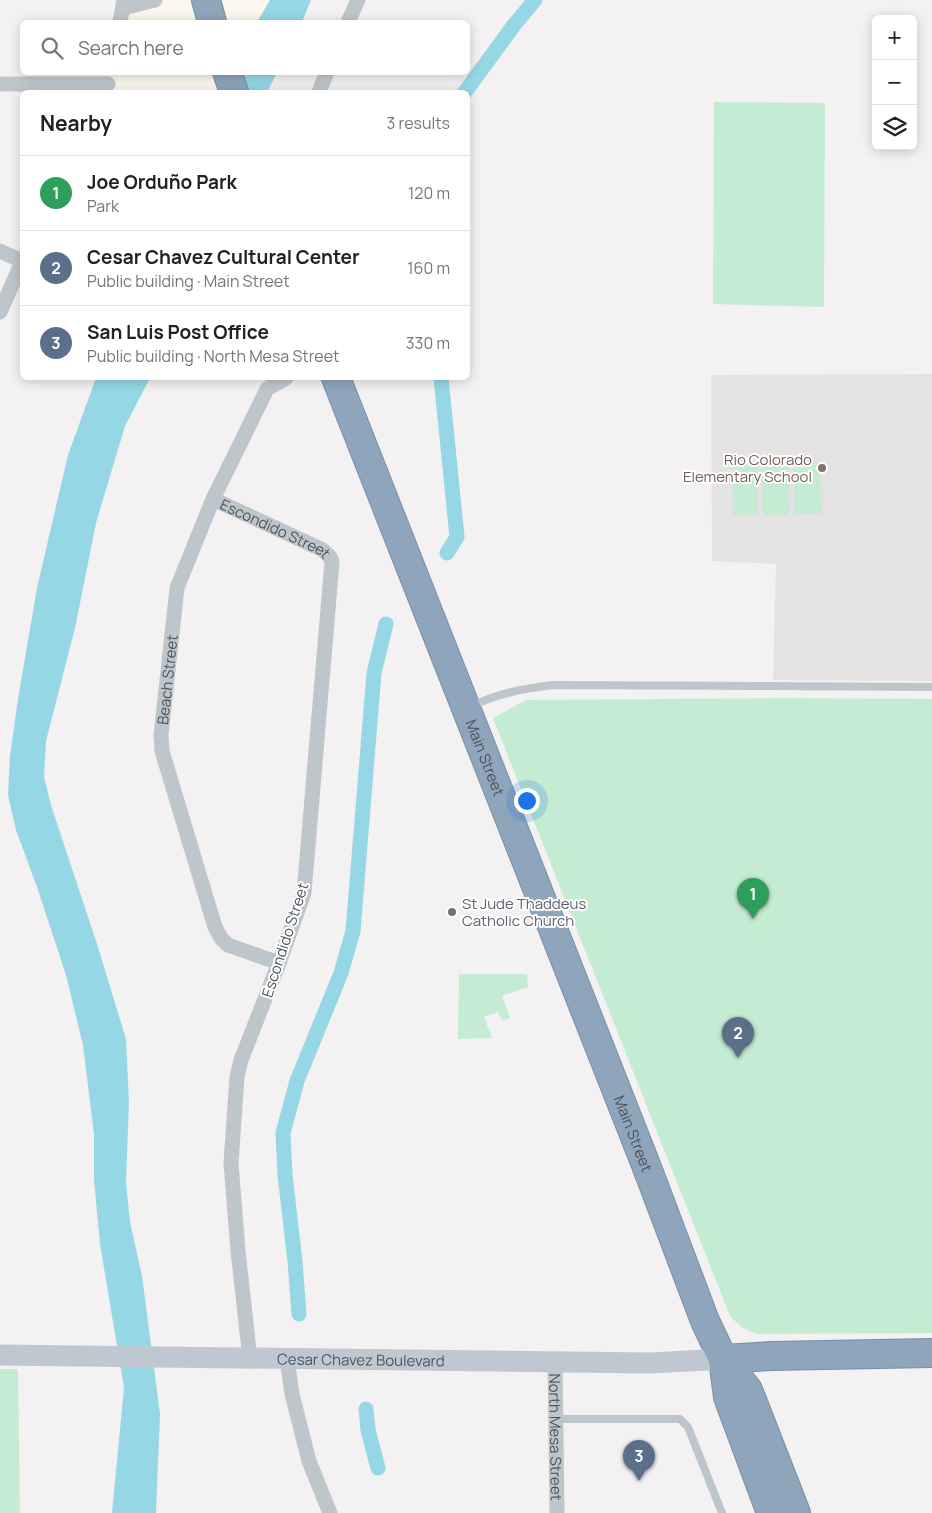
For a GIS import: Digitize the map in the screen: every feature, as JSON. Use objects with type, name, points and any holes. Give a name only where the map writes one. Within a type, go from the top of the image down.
[{"type":"highway","points":[[206,0],[211,20]]},
{"type":"highway","name":"Main Street","points":[[337,380],[646,1165],[705,1321],[723,1359],[748,1390],[796,1513]]},
{"type":"highway","points":[[723,1359],[771,1356],[932,1353]]},
{"type":"highway","name":"Main Street","points":[[723,1359],[728,1397],[770,1513]]},
{"type":"street","points":[[123,10],[155,0]]},
{"type":"street","points":[[349,20],[358,0]]},
{"type":"street","points":[[320,90],[326,75]]},
{"type":"street","points":[[0,84],[108,83]]},
{"type":"street","points":[[0,251],[20,260]]},
{"type":"street","points":[[0,312],[20,266]]},
{"type":"street","name":"Beach Street","points":[[280,963],[228,945],[220,938],[214,927],[162,751],[161,736],[177,588],[213,499],[267,389],[283,380]]},
{"type":"street","name":"Escondido Street","points":[[213,499],[322,550],[330,557],[332,562],[304,893],[280,963],[241,1060],[237,1086],[231,1163],[238,1251],[250,1359]]},
{"type":"street","name":"Cesar Chavez Boulevard","points":[[0,1355],[650,1363],[723,1359]]},
{"type":"street","points":[[287,1359],[292,1394],[310,1461],[330,1513]]},
{"type":"street","name":"North Mesa Street","points":[[555,1361],[557,1513]]},
{"type":"lane","points":[[466,709],[488,698],[515,690],[553,685],[932,687]]},
{"type":"lane","points":[[556,1419],[680,1419],[688,1427],[722,1513]]},
{"type":"shaded area","points":[[124,0],[270,0],[258,20],[120,20]]},
{"type":"shaded area","points":[[109,75],[228,75],[233,90],[106,90]]},
{"type":"shaded area","name":"Rio Colorado Elementary School","points":[[932,374],[932,681],[773,680],[776,564],[712,561],[711,375]]},
{"type":"green space","points":[[714,102],[825,103],[824,307],[713,304]]},
{"type":"green space","points":[[794,463],[820,463],[821,514],[795,514]]},
{"type":"green space","points":[[758,464],[758,515],[733,516],[732,465]]},
{"type":"green space","points":[[762,464],[788,464],[789,515],[763,515]]},
{"type":"green space","points":[[932,699],[932,1333],[757,1334],[741,1327],[730,1316],[493,718],[526,700]]},
{"type":"green space","points":[[459,974],[527,974],[528,987],[502,996],[510,1018],[501,1019],[498,1012],[484,1017],[492,1038],[458,1039]]},
{"type":"green space","points":[[0,1369],[18,1369],[20,1513],[0,1513]]},
{"type":"water","points":[[270,0],[311,0],[303,20],[258,20]]},
{"type":"water","points":[[226,75],[276,75],[268,90],[220,90]]},
{"type":"water","points":[[95,380],[149,380],[125,426],[96,523],[75,628],[46,741],[44,777],[51,805],[126,1039],[129,1102],[126,1182],[130,1222],[142,1276],[160,1414],[156,1513],[112,1513],[124,1388],[100,1244],[94,1180],[94,1134],[83,1045],[66,975],[16,830],[8,795],[10,756],[37,588],[68,455]]},
{"type":"waterway","points":[[466,90],[514,25],[535,0]]},
{"type":"waterway","points":[[441,380],[457,537],[447,553]]},
{"type":"waterway","points":[[299,1314],[285,1175],[283,1133],[297,1081],[341,973],[353,931],[374,673],[386,624]]},
{"type":"waterway","points":[[366,1409],[368,1430],[378,1468]]},
{"type":"place","name":"Rio Colorado Elementary School","points":[[822,468]]},
{"type":"place","name":"St Jude Thaddeus Catholic Church","points":[[452,912]]},
{"type":"place","name":"Joe Orduño Park","points":[[753,919]]},
{"type":"place","name":"Cesar Chavez Cultural Center","points":[[738,1058]]},
{"type":"place","name":"San Luis Post Office","points":[[639,1481]]}]
